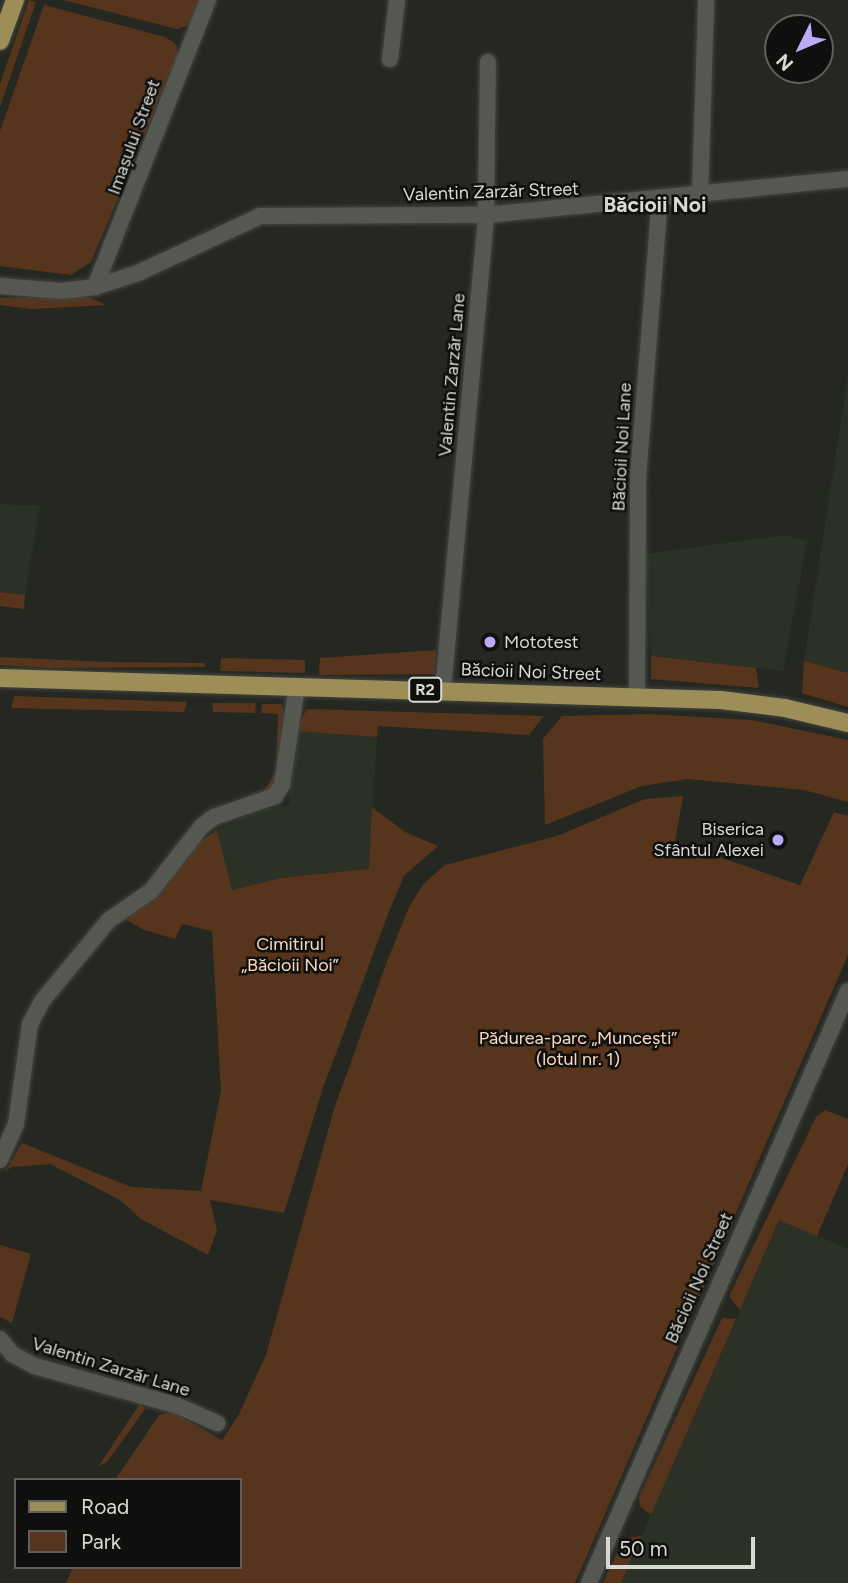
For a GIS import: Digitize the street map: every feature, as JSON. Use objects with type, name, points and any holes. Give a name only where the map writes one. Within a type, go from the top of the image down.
[{"type":"main road","points":[[0,41],[15,0]]},
{"type":"main road","name":"Băcioii Noi Street","points":[[0,678],[638,696],[785,708],[848,723]]},
{"type":"street","name":"Imașului Street","points":[[95,287],[208,0]]},
{"type":"street","points":[[390,60],[397,0]]},
{"type":"street","points":[[700,196],[706,0]]},
{"type":"street","name":"Valentin Zarzăr Lane","points":[[443,690],[486,215],[488,62]]},
{"type":"street","name":"Valentin Zarzăr Street","points":[[95,287],[138,273],[260,216],[486,215],[848,180]]},
{"type":"street","name":"Băcioii Noi Lane","points":[[638,696],[638,477],[660,200]]},
{"type":"street","points":[[0,286],[62,290],[95,287]]},
{"type":"street","points":[[0,1160],[16,1124],[30,1024],[43,1000],[109,920],[151,891],[202,827],[215,817],[275,796],[282,785],[297,686]]},
{"type":"street","name":"Băcioii Noi Street","points":[[589,1583],[848,991]]},
{"type":"street","name":"Valentin Zarzăr Lane","points":[[0,1339],[12,1354],[35,1366],[178,1406],[217,1423]]},
{"type":"shaded area","points":[[848,375],[848,673],[804,661]]},
{"type":"shaded area","points":[[0,504],[40,506],[25,595],[0,592]]},
{"type":"shaded area","points":[[785,535],[807,541],[783,671],[651,656],[645,554]]},
{"type":"shaded area","points":[[295,731],[377,737],[369,869],[280,878],[232,890],[217,830],[253,814],[289,804]]},
{"type":"shaded area","points":[[780,1219],[848,1249],[848,1583],[621,1583]]},
{"type":"green space","points":[[29,0],[36,2],[0,107],[0,84]]},
{"type":"green space","points":[[63,0],[202,0],[189,25],[177,29]]},
{"type":"green space","points":[[44,5],[165,37],[175,43],[179,53],[91,262],[71,275],[0,266],[0,131]]},
{"type":"green space","points":[[87,296],[106,305],[31,309],[0,305],[0,298]]},
{"type":"green space","points":[[0,592],[25,595],[24,609],[0,606]]},
{"type":"green space","points":[[436,650],[435,674],[319,675],[320,658]]},
{"type":"green space","points":[[651,656],[756,668],[759,688],[651,679]]},
{"type":"green space","points":[[0,657],[205,663],[205,667],[48,668],[0,665]]},
{"type":"green space","points":[[221,658],[305,660],[305,673],[220,671]]},
{"type":"green space","points":[[804,661],[848,673],[848,707],[802,693]]},
{"type":"green space","points":[[14,696],[187,702],[184,712],[11,708]]},
{"type":"green space","points":[[212,703],[256,703],[255,713],[213,712]]},
{"type":"green space","points":[[262,704],[281,704],[284,711],[279,769],[273,790],[262,794],[276,772],[278,714],[261,713]]},
{"type":"green space","points":[[307,709],[544,716],[529,735],[378,726],[377,737],[295,731]]},
{"type":"green space","points":[[649,714],[752,720],[848,740],[848,802],[804,790],[688,779],[642,786],[545,825],[543,739],[562,716]]},
{"type":"green space","name":"Pădurea-parc „Muncești” (lotul nr. 1)","points":[[683,796],[675,842],[800,885],[834,812],[848,816],[848,955],[575,1583],[66,1583],[72,1569],[242,1569],[242,1478],[116,1478],[159,1415],[172,1412],[222,1440],[239,1414],[266,1355],[334,1109],[409,907],[424,883],[445,865],[557,836],[645,799]]},
{"type":"green space","name":"Cimitirul „Băcioii Noi”","points":[[372,807],[405,832],[438,846],[404,876],[390,909],[323,1088],[284,1213],[210,1200],[217,1230],[208,1255],[141,1219],[120,1200],[50,1164],[11,1167],[5,1172],[22,1143],[131,1187],[201,1191],[221,1091],[212,931],[182,924],[175,939],[144,930],[120,916],[153,899],[194,840],[201,841],[217,830],[232,890],[280,878],[369,869]]},
{"type":"green space","points":[[825,1110],[848,1119],[848,1164],[817,1236],[779,1220],[740,1310],[729,1296],[816,1117]]},
{"type":"green space","points":[[0,1245],[31,1254],[12,1323],[0,1317]]},
{"type":"green space","points":[[722,1318],[736,1319],[651,1515],[640,1506],[639,1497]]},
{"type":"green space","points":[[141,1402],[145,1409],[107,1462],[98,1467]]},
{"type":"green space","points":[[641,1536],[621,1583],[603,1583],[620,1547],[631,1537]]},
{"type":"place","name":"Mototest","points":[[490,642]]},
{"type":"place","name":"Biserica Sfântul Alexei","points":[[778,840]]},
{"type":"district","name":"Băcioii Noi","points":[[655,205]]}]
